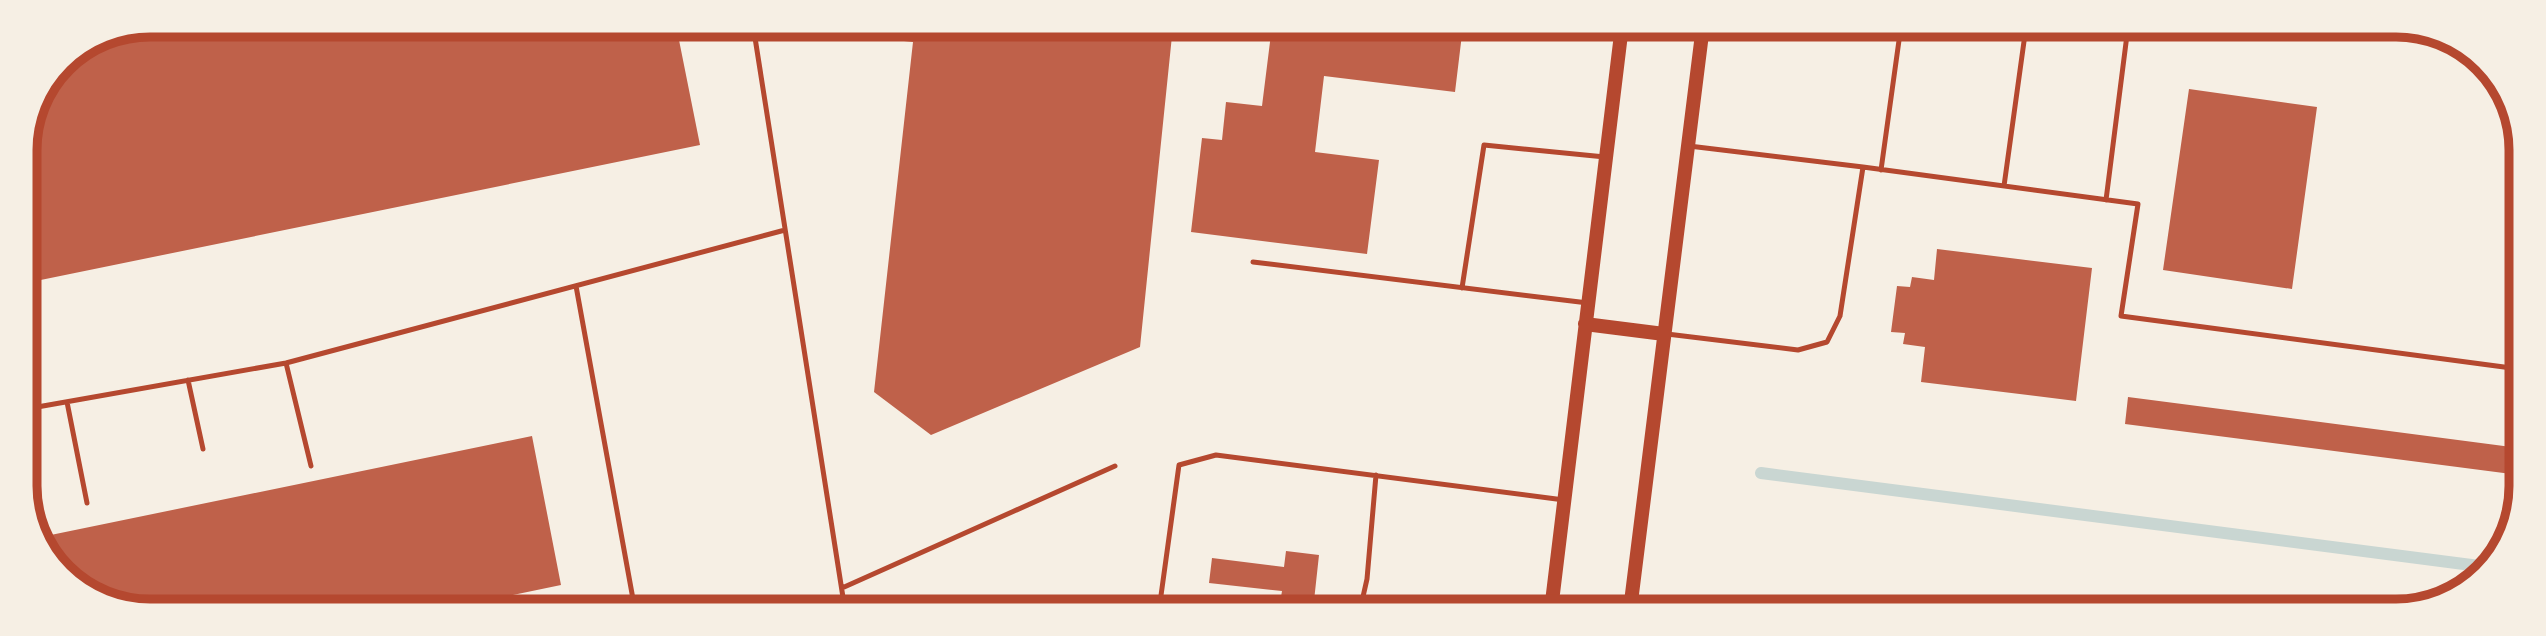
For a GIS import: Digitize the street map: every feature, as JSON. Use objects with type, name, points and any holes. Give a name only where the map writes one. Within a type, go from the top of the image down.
[{"type":"main road","points":[[1552,599],[1621,37]]},
{"type":"main road","points":[[1631,599],[1702,37]]},
{"type":"main road","points":[[1585,324],[1664,334]]},
{"type":"lane","points":[[755,37],[844,599]]},
{"type":"lane","points":[[1881,170],[1899,37]]},
{"type":"lane","points":[[2004,186],[2025,37]]},
{"type":"lane","points":[[2106,200],[2127,37]]},
{"type":"lane","points":[[1462,288],[1484,145],[1605,157]]},
{"type":"lane","points":[[1688,146],[2138,204],[2121,316],[2509,368]]},
{"type":"lane","points":[[1664,334],[1798,350],[1827,342],[1840,316],[1863,167]]},
{"type":"lane","points":[[37,407],[286,363],[785,230]]},
{"type":"lane","points":[[1254,262],[1588,303]]},
{"type":"lane","points":[[576,286],[633,599]]},
{"type":"lane","points":[[286,363],[311,466]]},
{"type":"lane","points":[[188,380],[203,449]]},
{"type":"lane","points":[[67,402],[87,503]]},
{"type":"lane","points":[[1161,599],[1179,465],[1216,455],[1564,500]]},
{"type":"lane","points":[[842,588],[1115,466]]},
{"type":"lane","points":[[1362,599],[1367,579],[1376,475]]},
{"type":"building","points":[[678,37],[700,145],[37,281],[37,142],[48,99],[75,65],[93,52],[113,43],[135,38]]},
{"type":"building","points":[[868,37],[1172,37],[1140,347],[931,435],[874,392],[913,42]]},
{"type":"building","points":[[1271,37],[1462,37],[1455,92],[1324,76],[1315,152],[1379,160],[1367,254],[1191,232],[1202,138],[1222,140],[1226,102],[1262,106]]},
{"type":"building","points":[[2189,89],[2317,107],[2292,289],[2163,270]]},
{"type":"building","points":[[1937,249],[2092,268],[2076,401],[1921,382],[1925,347],[1903,344],[1905,333],[1891,332],[1897,286],[1910,287],[1912,277],[1934,280]]},
{"type":"building","points":[[2128,397],[2509,447],[2509,474],[2125,424]]},
{"type":"building","points":[[532,436],[561,585],[493,599],[127,597],[106,591],[81,576],[60,555],[48,536]]},
{"type":"building","points":[[1286,551],[1319,555],[1314,599],[1281,599],[1282,591],[1209,583],[1212,558],[1284,567]]},
{"type":"waterway","points":[[1761,473],[2476,566]]}]
